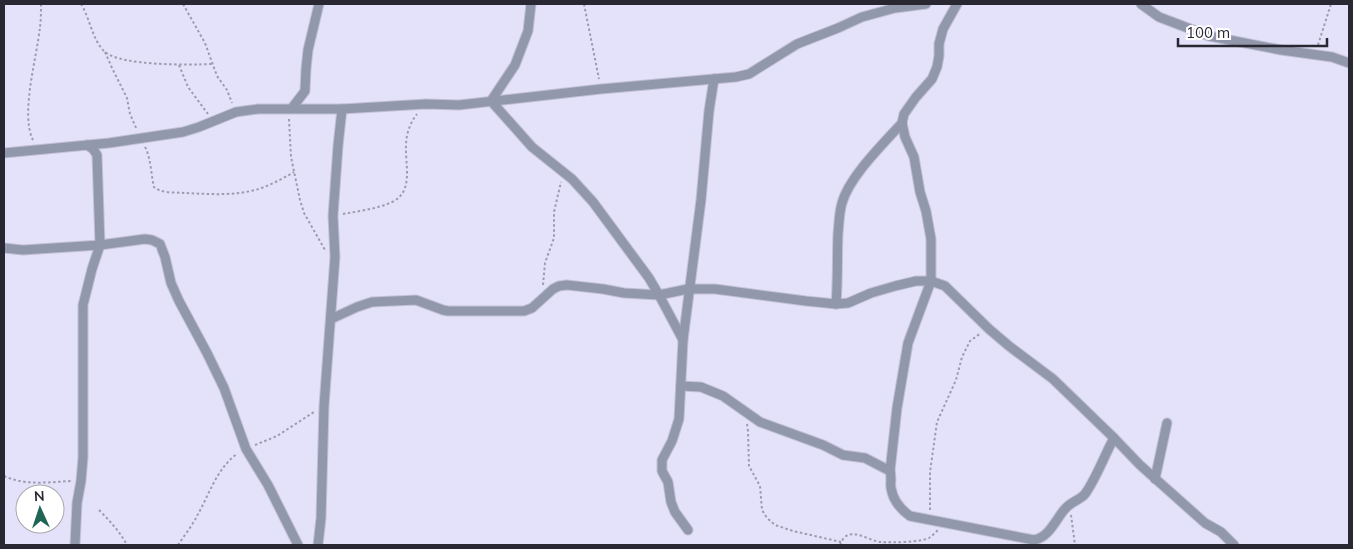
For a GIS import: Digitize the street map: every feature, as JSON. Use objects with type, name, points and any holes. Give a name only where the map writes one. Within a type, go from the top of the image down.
[{"type":"street","points":[[292,108],[305,91],[308,50],[320,4]]},
{"type":"street","points":[[491,101],[515,65],[528,31],[531,4]]},
{"type":"street","points":[[4,153],[140,139],[182,132],[236,112],[258,109],[342,109],[426,104],[459,105],[601,89],[736,77],[749,74],[797,44],[862,17],[895,8],[926,4]]},
{"type":"street","points":[[957,4],[943,29],[939,44],[937,67],[932,79],[904,114],[902,123],[905,137],[914,157],[920,192],[928,221],[931,239],[931,281],[908,343],[895,418],[890,471],[892,494],[903,511],[910,516],[1034,540],[1040,539],[1069,503],[1084,496],[1114,438]]},
{"type":"street","points":[[1141,4],[1159,17],[1209,36],[1281,50],[1332,57],[1349,63]]},
{"type":"street","points":[[688,530],[675,512],[671,502],[668,482],[661,466],[662,460],[672,441],[679,418],[682,340],[714,79]]},
{"type":"street","points":[[491,101],[532,147],[572,179],[593,202],[660,295],[682,340]]},
{"type":"street","points":[[318,545],[321,518],[324,406],[335,257],[333,216],[342,109]]},
{"type":"street","points":[[836,304],[838,279],[837,252],[842,202],[854,178],[902,123]]},
{"type":"street","points":[[75,545],[77,503],[83,457],[82,305],[100,246],[97,155],[87,145]]},
{"type":"street","points":[[4,248],[22,250],[100,246],[145,238],[160,244],[175,292],[224,388],[246,449],[268,485],[298,545]]},
{"type":"street","points":[[331,319],[372,302],[416,300],[448,311],[524,311],[532,308],[553,289],[558,286],[567,285],[624,293],[660,295],[688,289],[715,289],[836,304],[848,303],[871,293],[895,286],[916,281],[931,281],[945,286],[1008,346],[1053,379],[1155,479],[1205,523],[1221,532],[1234,545]]},
{"type":"street","points":[[681,386],[701,387],[723,396],[760,422],[823,445],[843,455],[865,458],[890,471]]},
{"type":"street","points":[[1155,479],[1167,423]]},
{"type":"path","points":[[38,149],[28,125],[31,87],[40,28],[41,4]]},
{"type":"path","points":[[81,4],[86,12],[92,31],[105,52],[127,98],[130,114],[137,126],[140,139],[147,150],[154,187],[163,191],[233,194],[256,190],[294,172]]},
{"type":"path","points":[[183,4],[205,43],[217,76],[227,90],[236,112]]},
{"type":"path","points":[[584,4],[601,89]]},
{"type":"path","points":[[1315,55],[1331,4]]},
{"type":"path","points":[[105,52],[122,59],[178,65],[212,64]]},
{"type":"path","points":[[178,65],[188,87],[213,121]]},
{"type":"path","points":[[333,216],[374,208],[399,198],[407,181],[406,146],[408,130],[412,121],[426,104]]},
{"type":"path","points":[[292,108],[289,119],[291,157],[300,200],[304,213],[326,252],[335,257]]},
{"type":"path","points":[[542,300],[545,263],[554,238],[554,212],[563,171]]},
{"type":"path","points":[[930,520],[930,472],[937,422],[956,380],[962,357],[970,342],[977,335],[989,329]]},
{"type":"path","points":[[178,545],[197,517],[221,471],[229,460],[246,449],[277,436],[324,406]]},
{"type":"path","points":[[745,412],[748,431],[749,466],[760,486],[762,510],[775,525],[840,544],[845,536],[850,535],[863,536],[880,542],[928,539],[944,522]]},
{"type":"path","points":[[4,476],[12,480],[34,484],[81,481]]},
{"type":"path","points":[[1069,503],[1075,545]]},
{"type":"path","points":[[99,510],[127,545]]}]
